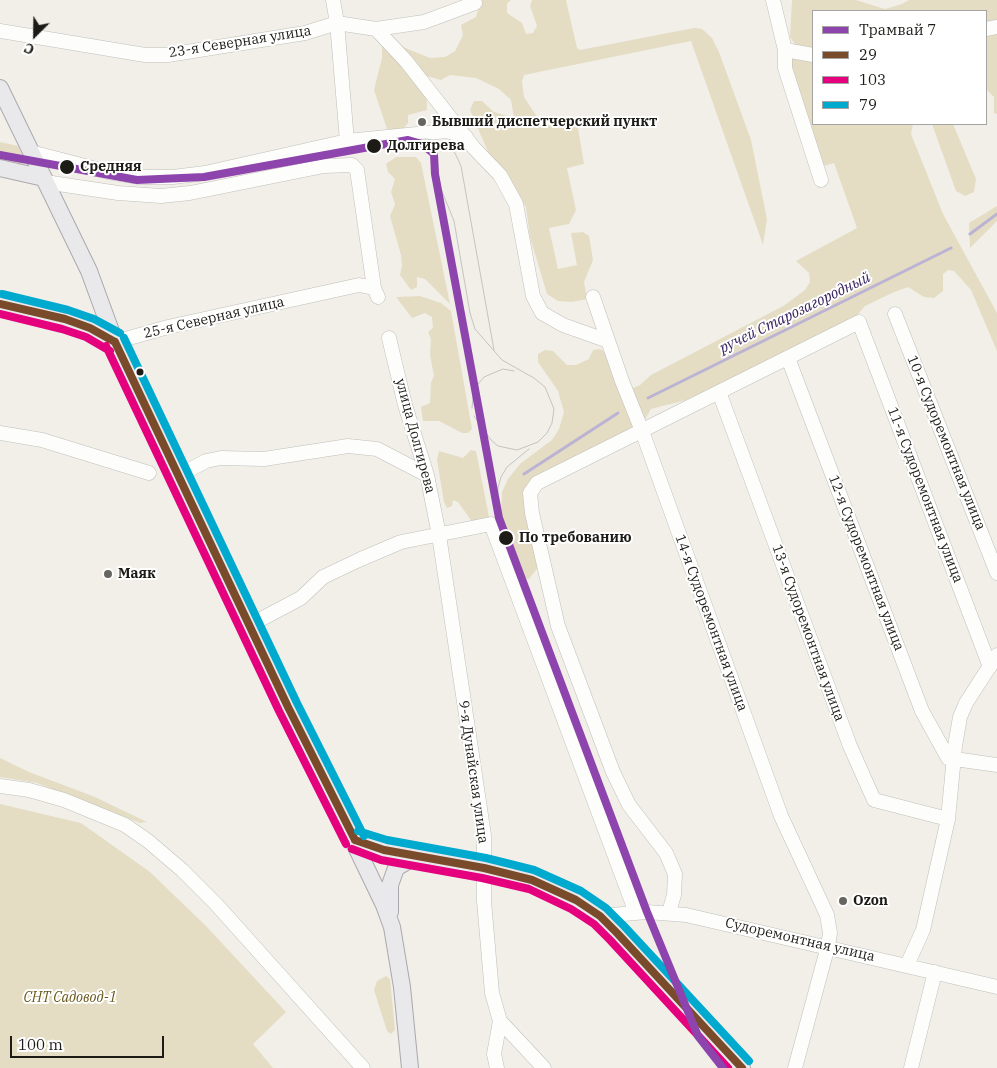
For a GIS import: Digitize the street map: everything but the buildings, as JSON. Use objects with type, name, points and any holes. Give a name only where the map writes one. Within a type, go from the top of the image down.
[{"type":"main road","points":[[0,88],[89,272],[115,342],[288,707],[355,840],[384,904],[392,927]]},
{"type":"main road","points":[[0,168],[45,180]]},
{"type":"main road","points":[[0,304],[65,319],[90,328],[115,342]]},
{"type":"main road","points":[[355,840],[384,850],[484,868],[532,880],[554,889],[600,916],[742,1068]]},
{"type":"main road","points":[[410,1068],[402,987],[389,897],[393,875],[402,863],[426,858]]},
{"type":"street","points":[[333,0],[337,23],[347,140]]},
{"type":"street","points":[[773,0],[785,50],[786,68],[821,180]]},
{"type":"street","name":"23-я Северная улица","points":[[0,31],[145,55],[168,55],[305,33],[337,23],[376,29],[424,22],[473,6],[475,3]]},
{"type":"street","points":[[376,29],[406,61],[466,137],[500,175],[516,204],[533,296],[542,313],[563,325],[608,341]]},
{"type":"street","points":[[785,50],[812,55]]},
{"type":"street","points":[[31,152],[108,172],[139,177],[173,176],[205,173],[347,140],[447,131],[466,137]]},
{"type":"street","name":"25-я Северная улица","points":[[45,180],[118,194],[161,196],[190,193],[346,163],[357,170],[376,292],[359,285],[168,327],[115,342]]},
{"type":"street","name":"14-я Судоремонтная улица","points":[[594,297],[608,341],[781,816],[827,915],[830,932],[828,946],[795,1068]]},
{"type":"street","name":"10-я Судоремонтная улица","points":[[895,314],[997,573]]},
{"type":"street","name":"11-я Судоремонтная улица","points":[[788,358],[859,322],[993,661]]},
{"type":"street","name":"улица Долгирева","points":[[389,338],[404,405],[427,475],[439,535]]},
{"type":"street","points":[[669,912],[674,895],[675,874],[666,853],[629,804],[613,772],[558,626],[532,513],[530,493],[537,483],[788,358]]},
{"type":"street","name":"12-я Судоремонтная улица","points":[[788,358],[922,711],[944,754],[954,760]]},
{"type":"street","name":"13-я Судоремонтная улица","points":[[720,392],[847,737],[874,800],[948,819]]},
{"type":"street","points":[[0,434],[42,440],[149,472]]},
{"type":"street","points":[[178,476],[206,461],[221,458],[264,459],[312,450],[348,446],[377,449],[427,475]]},
{"type":"street","points":[[250,625],[301,598],[323,577],[401,542],[491,524],[636,913]]},
{"type":"street","name":"9-я Дунайская улица","points":[[439,535],[484,835],[484,868],[492,993],[500,1021],[494,1054],[497,1068]]},
{"type":"street","points":[[907,965],[923,930],[948,819],[960,717],[966,703],[993,661]]},
{"type":"street","points":[[954,760],[997,765]]},
{"type":"street","points":[[0,786],[29,790],[64,800],[125,825],[148,841],[182,870],[216,904],[363,1068]]},
{"type":"street","name":"Судоремонтная улица","points":[[600,916],[669,912],[828,946],[997,988]]},
{"type":"street","points":[[911,1068],[935,972]]},
{"type":"street","points":[[500,1021],[544,1068]]},
{"type":"green space","points":[[481,0],[511,0],[507,3],[507,13],[522,23],[526,34],[533,33],[537,26],[530,6],[532,0],[566,0],[577,48],[580,50],[694,28],[702,29],[712,38],[719,52],[751,140],[767,219],[763,245],[691,41],[524,75],[522,82],[524,97],[541,123],[552,126],[563,122],[574,124],[578,128],[584,164],[567,168],[576,210],[569,224],[549,228],[558,269],[577,265],[571,233],[583,232],[589,236],[593,260],[584,282],[587,299],[572,302],[558,301],[547,294],[530,237],[526,207],[489,154],[470,110],[474,101],[482,101],[494,112],[514,118],[511,100],[499,89],[476,78],[450,75],[441,80],[426,76],[427,110],[408,115],[408,123],[403,129],[387,129],[374,90],[382,58],[382,47],[393,43],[430,58],[445,57],[455,51],[463,35],[461,25],[476,17]]},
{"type":"green space","points":[[792,0],[856,0],[885,9],[909,0],[997,0],[997,114],[994,113],[994,97],[987,90],[987,10],[812,10],[812,125],[913,125],[911,134],[943,214],[997,313],[997,351],[971,290],[954,271],[948,270],[943,274],[943,291],[934,298],[924,297],[908,287],[892,293],[865,306],[853,320],[742,374],[686,400],[651,409],[644,421],[635,429],[536,481],[539,566],[529,579],[525,579],[501,514],[502,492],[508,479],[521,463],[552,440],[559,429],[564,412],[558,391],[538,362],[538,354],[545,350],[553,351],[567,365],[576,365],[589,359],[593,350],[600,349],[606,353],[629,390],[640,385],[651,375],[785,305],[805,290],[810,282],[809,273],[796,261],[857,228],[834,163],[820,167],[790,60],[798,54],[795,44],[790,37]]},
{"type":"green space","points":[[932,125],[953,125],[976,179],[974,192],[965,196],[956,191]]},
{"type":"green space","points":[[0,142],[18,146],[24,158],[23,164],[20,166],[0,162]]},
{"type":"green space","points":[[396,157],[416,157],[421,163],[450,304],[425,279],[417,277],[417,287],[411,290],[400,275],[402,266],[401,255],[390,216],[395,204],[391,192],[395,179],[388,172],[386,164]]},
{"type":"green space","points":[[997,206],[997,221],[970,248],[969,223]]},
{"type":"green space","points":[[420,296],[441,303],[451,311],[472,429],[468,433],[462,433],[439,421],[423,421],[421,407],[430,403],[431,382],[434,376],[430,355],[431,339],[428,332],[433,328],[432,317],[425,313],[412,318],[396,297]]},
{"type":"green space","points":[[471,450],[476,451],[489,517],[485,521],[473,523],[458,502],[453,500],[452,506],[447,508],[444,502],[437,460],[439,451],[463,458]]},
{"type":"green space","points":[[0,758],[29,772],[95,797],[147,822],[140,823],[37,783],[0,777]]},
{"type":"green space","name":"СНТ Садовод-1","points":[[0,804],[81,823],[150,872],[206,926],[286,1012],[253,1044],[273,1068],[0,1068]]},
{"type":"green space","points":[[386,976],[390,979],[395,1030],[391,1034],[387,1031],[374,990],[377,981]]},
{"type":"waterway","name":"ручей Старозагородный","points":[[970,234],[997,214]]},
{"type":"waterway","name":"ручей Старозагородный","points":[[648,398],[951,248]]},
{"type":"waterway","name":"ручей Старозагородный","points":[[524,474],[618,413]]},
{"type":"tram line","points":[[408,140],[427,139],[445,144],[455,153],[461,166],[494,350]]},
{"type":"tram line","name":"7","points":[[0,155],[137,180],[204,177],[408,140],[422,144],[434,154],[435,174],[499,518],[647,912],[698,1036],[723,1068]]},
{"type":"tram line","points":[[435,174],[454,221],[470,313],[475,329],[502,360],[534,378],[545,387],[554,409],[552,423],[547,433],[538,442],[517,450],[498,446],[491,440],[474,416]]},
{"type":"tram line","points":[[472,408],[474,389],[484,377],[503,369],[514,371]]},
{"type":"tram line","points":[[497,509],[498,488],[501,477],[507,467],[529,449]]},
{"type":"transit line","name":"79","points":[[2,294],[68,310],[94,319],[120,333]]},
{"type":"transit line","name":"29","points":[[0,304],[65,319],[90,328],[115,342]]},
{"type":"transit line","name":"103","points":[[0,314],[62,329],[86,337],[110,351]]},
{"type":"transit line","name":"79","points":[[124,338],[297,703],[364,836]]},
{"type":"transit line","name":"29","points":[[115,342],[288,707],[355,840]]},
{"type":"transit line","name":"103","points":[[106,346],[279,711],[346,844]]},
{"type":"transit line","name":"79","points":[[358,831],[387,840],[486,858],[534,870],[581,891],[606,908],[624,926],[749,1061]]},
{"type":"transit line","name":"29","points":[[355,840],[384,850],[484,868],[532,880],[576,900],[600,916],[617,933],[742,1068]]},
{"type":"transit line","name":"103","points":[[352,849],[381,860],[482,878],[529,889],[571,909],[594,924],[610,940],[728,1068]]},
{"type":"place","name":"Бывший диспетчерский пункт","points":[[422,122]]},
{"type":"place","name":"Долгирева","points":[[374,146]]},
{"type":"place","name":"Средняя","points":[[67,167]]},
{"type":"place","name":"По требованию","points":[[506,538]]},
{"type":"place","name":"Маяк","points":[[108,574]]},
{"type":"place","name":"Ozon","points":[[843,901]]}]
